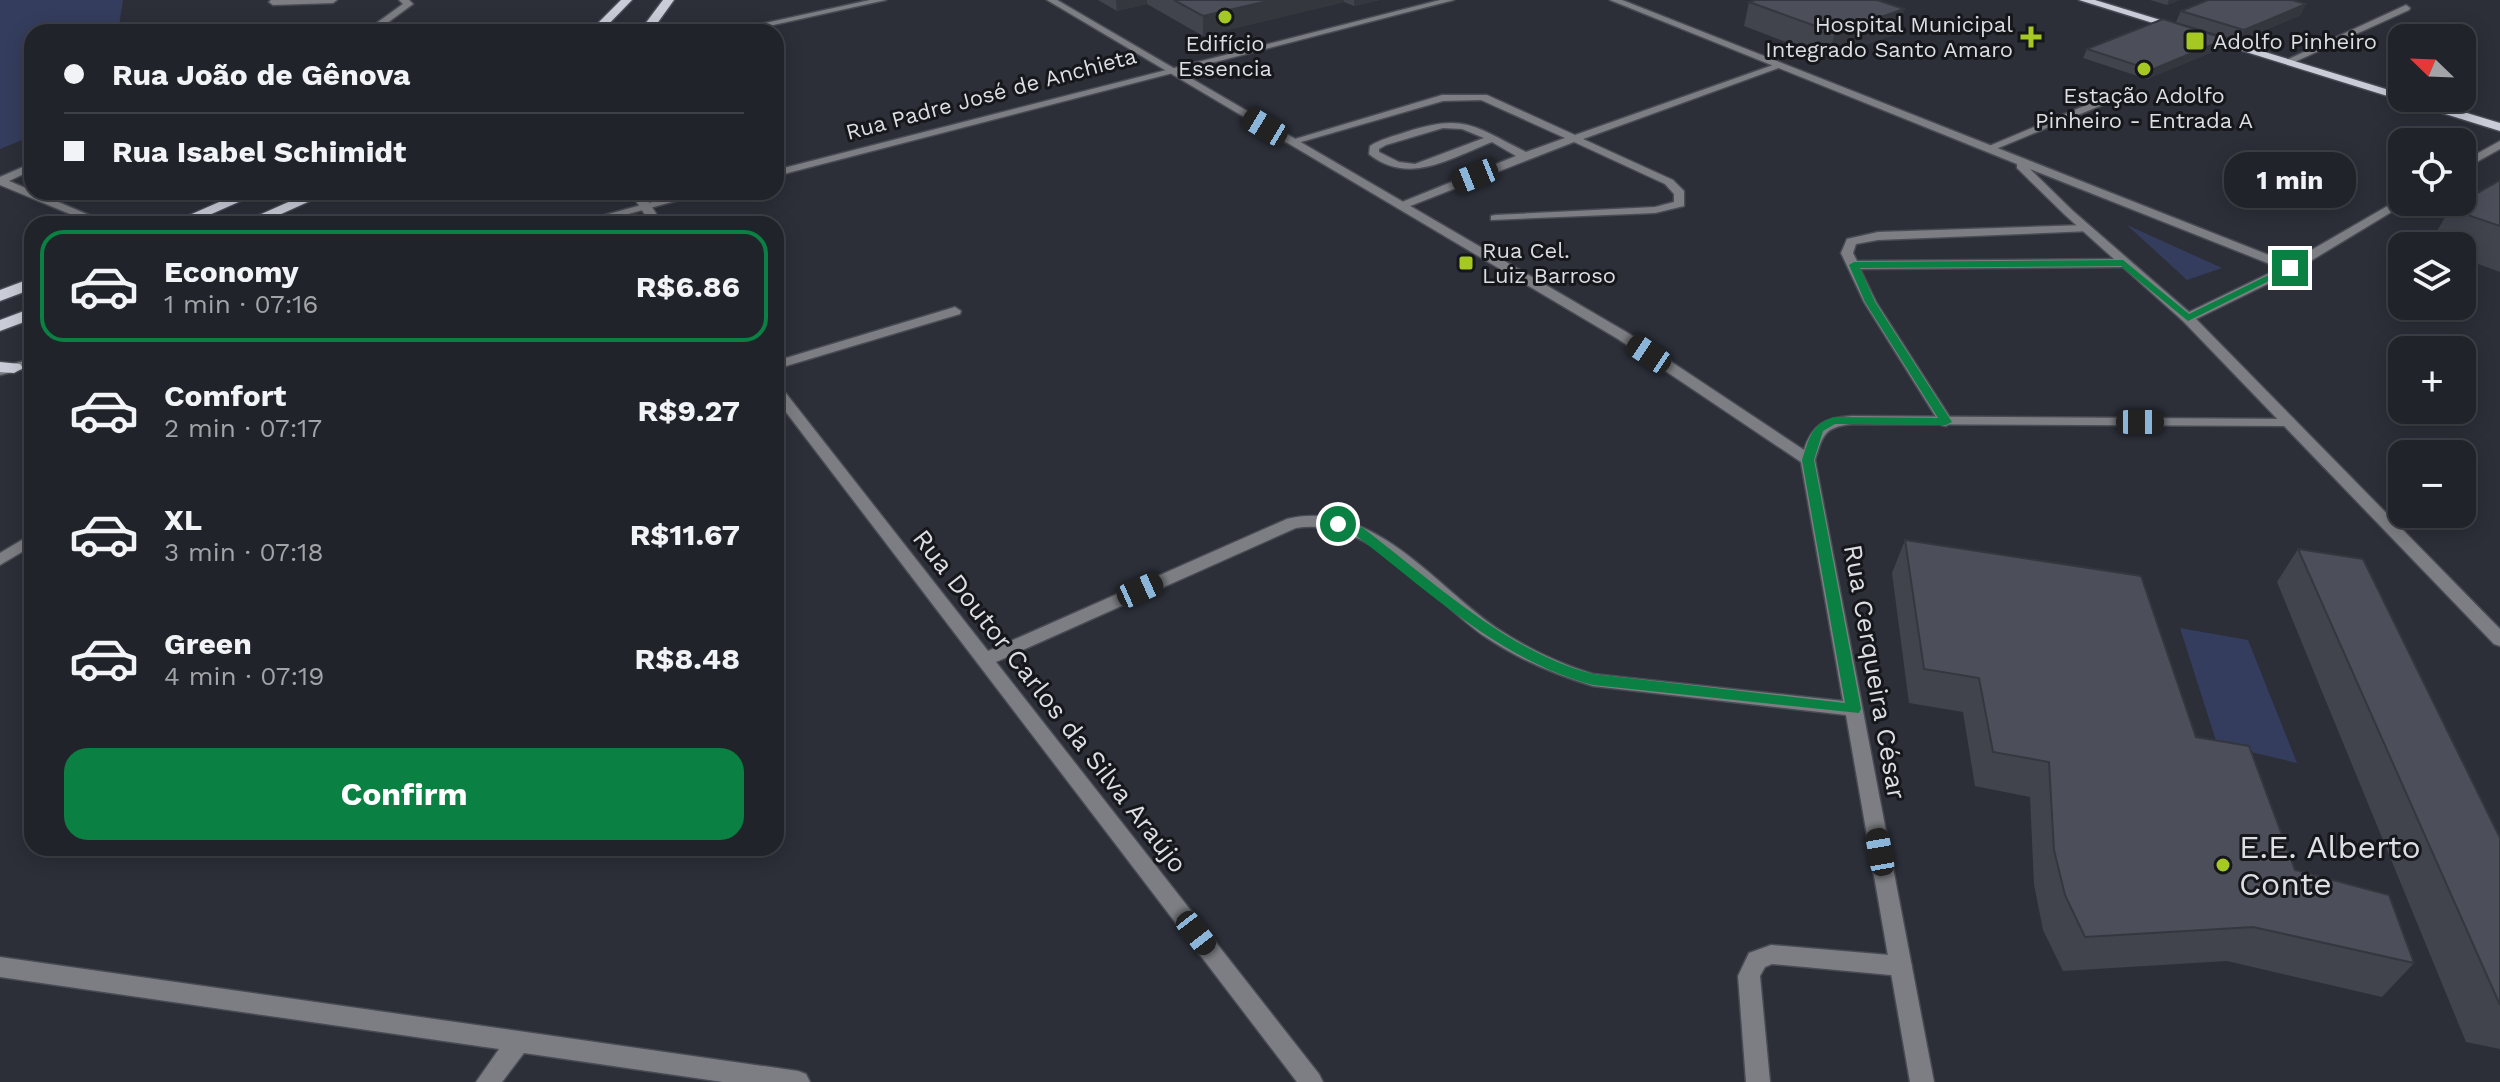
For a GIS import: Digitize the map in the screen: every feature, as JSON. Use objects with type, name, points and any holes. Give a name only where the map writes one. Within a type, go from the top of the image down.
[{"type":"main road","points":[[603,24],[627,0]]},
{"type":"main road","points":[[651,24],[669,0]]},
{"type":"main road","points":[[2084,0],[2388,93]]},
{"type":"main road","points":[[2450,112],[2500,127]]},
{"type":"main road","points":[[196,216],[234,200]]},
{"type":"main road","points":[[265,216],[304,200]]},
{"type":"main road","points":[[0,296],[24,286]]},
{"type":"main road","points":[[0,326],[24,316]]},
{"type":"street","points":[[273,2],[333,0]]},
{"type":"street","points":[[380,24],[409,4],[403,0]]},
{"type":"street","points":[[767,24],[882,0]]},
{"type":"street","points":[[1051,0],[1623,336],[1808,460],[1817,431],[1822,425],[1834,421],[2286,422]]},
{"type":"street","name":"Rua Padre José de Anchieta","points":[[784,171],[1450,0]]},
{"type":"street","points":[[1614,0],[2290,268]]},
{"type":"street","points":[[2287,62],[2406,8]]},
{"type":"street","points":[[1401,206],[1525,156],[1779,66]]},
{"type":"street","points":[[1290,142],[1459,95],[1483,97],[1669,182],[1680,193],[1680,204],[1655,210],[1495,218]]},
{"type":"street","points":[[1987,149],[2103,101]]},
{"type":"street","points":[[1491,139],[1416,167],[1397,165],[1374,154],[1374,148],[1382,143],[1444,125],[1465,128],[1491,139],[1525,156]]},
{"type":"street","points":[[2476,159],[2500,144]]},
{"type":"street","points":[[2014,160],[2123,263],[2188,318],[2500,640]]},
{"type":"street","points":[[24,169],[3,180],[24,191]]},
{"type":"street","points":[[45,200],[84,216]]},
{"type":"street","points":[[642,200],[652,216]]},
{"type":"street","points":[[608,216],[670,200]]},
{"type":"street","points":[[2188,318],[2290,268],[2388,210]]},
{"type":"street","points":[[1946,422],[1870,302],[1847,253],[1851,242],[1878,236],[2086,229]]},
{"type":"street","points":[[1854,265],[2123,263]]},
{"type":"street","points":[[784,363],[955,311]]},
{"type":"street","name":"Rua Doutor Carlos da Silva Araújo","points":[[784,400],[1311,1082]]},
{"type":"street","name":"Rua Cerqueira César","points":[[1808,460],[1922,1082]]},
{"type":"street","points":[[985,660],[1293,523],[1317,520],[1358,531],[1490,632],[1565,672],[1593,680],[1853,709]]},
{"type":"street","points":[[0,560],[24,544]]},
{"type":"street","points":[[1758,1082],[1749,976],[1757,960],[1771,954],[1901,966]]},
{"type":"street","points":[[0,967],[798,1082]]},
{"type":"street","points":[[488,1082],[520,1041]]},
{"type":"shaded area","points":[[0,0],[123,0],[119,24],[24,24],[24,139],[0,149]]},
{"type":"shaded area","points":[[2127,225],[2222,268],[2187,280]]},
{"type":"shaded area","points":[[2180,628],[2248,640],[2297,763],[2217,744]]},
{"type":"building","points":[[1174,0],[1272,0],[1203,16]]},
{"type":"building","points":[[1877,0],[1904,9],[1835,33],[1749,2]]},
{"type":"building","points":[[2208,0],[2292,0],[2306,4],[2244,30],[2181,11]]},
{"type":"building","points":[[2163,19],[2226,39],[2151,70],[2087,49]]},
{"type":"building","points":[[2500,180],[2500,226],[2471,216],[2476,216],[2476,194]]},
{"type":"building","points":[[1905,540],[2141,576],[2196,737],[2249,746],[2295,870],[2389,895],[2414,963],[2253,927],[2085,937],[2065,895],[2054,850],[2049,762],[1993,752],[1979,678],[1924,669]]},
{"type":"building","points":[[2298,549],[2363,559],[2500,838],[2500,1005]]},
{"type":"place","name":"Edifício Essencia","points":[[1225,17]]},
{"type":"place","name":"Hospital Municipal Integrado Santo Amaro","points":[[2031,37]]},
{"type":"place","name":"Adolfo Pinheiro","points":[[2195,41]]},
{"type":"place","name":"Estação Adolfo Pinheiro - Entrada A","points":[[2144,69]]},
{"type":"place","name":"Rua Cel. Luiz Barroso","points":[[1466,263]]},
{"type":"place","name":"E.E. Alberto Conte","points":[[2223,865]]},
{"type":"route","points":[[1338,524],[1358,531],[1430,583],[1490,632],[1565,672],[1593,680],[1853,709],[1808,460],[1817,431],[1822,425],[1834,421],[1946,422],[1870,302],[1854,265],[2123,263],[2188,318],[2290,268]]}]
